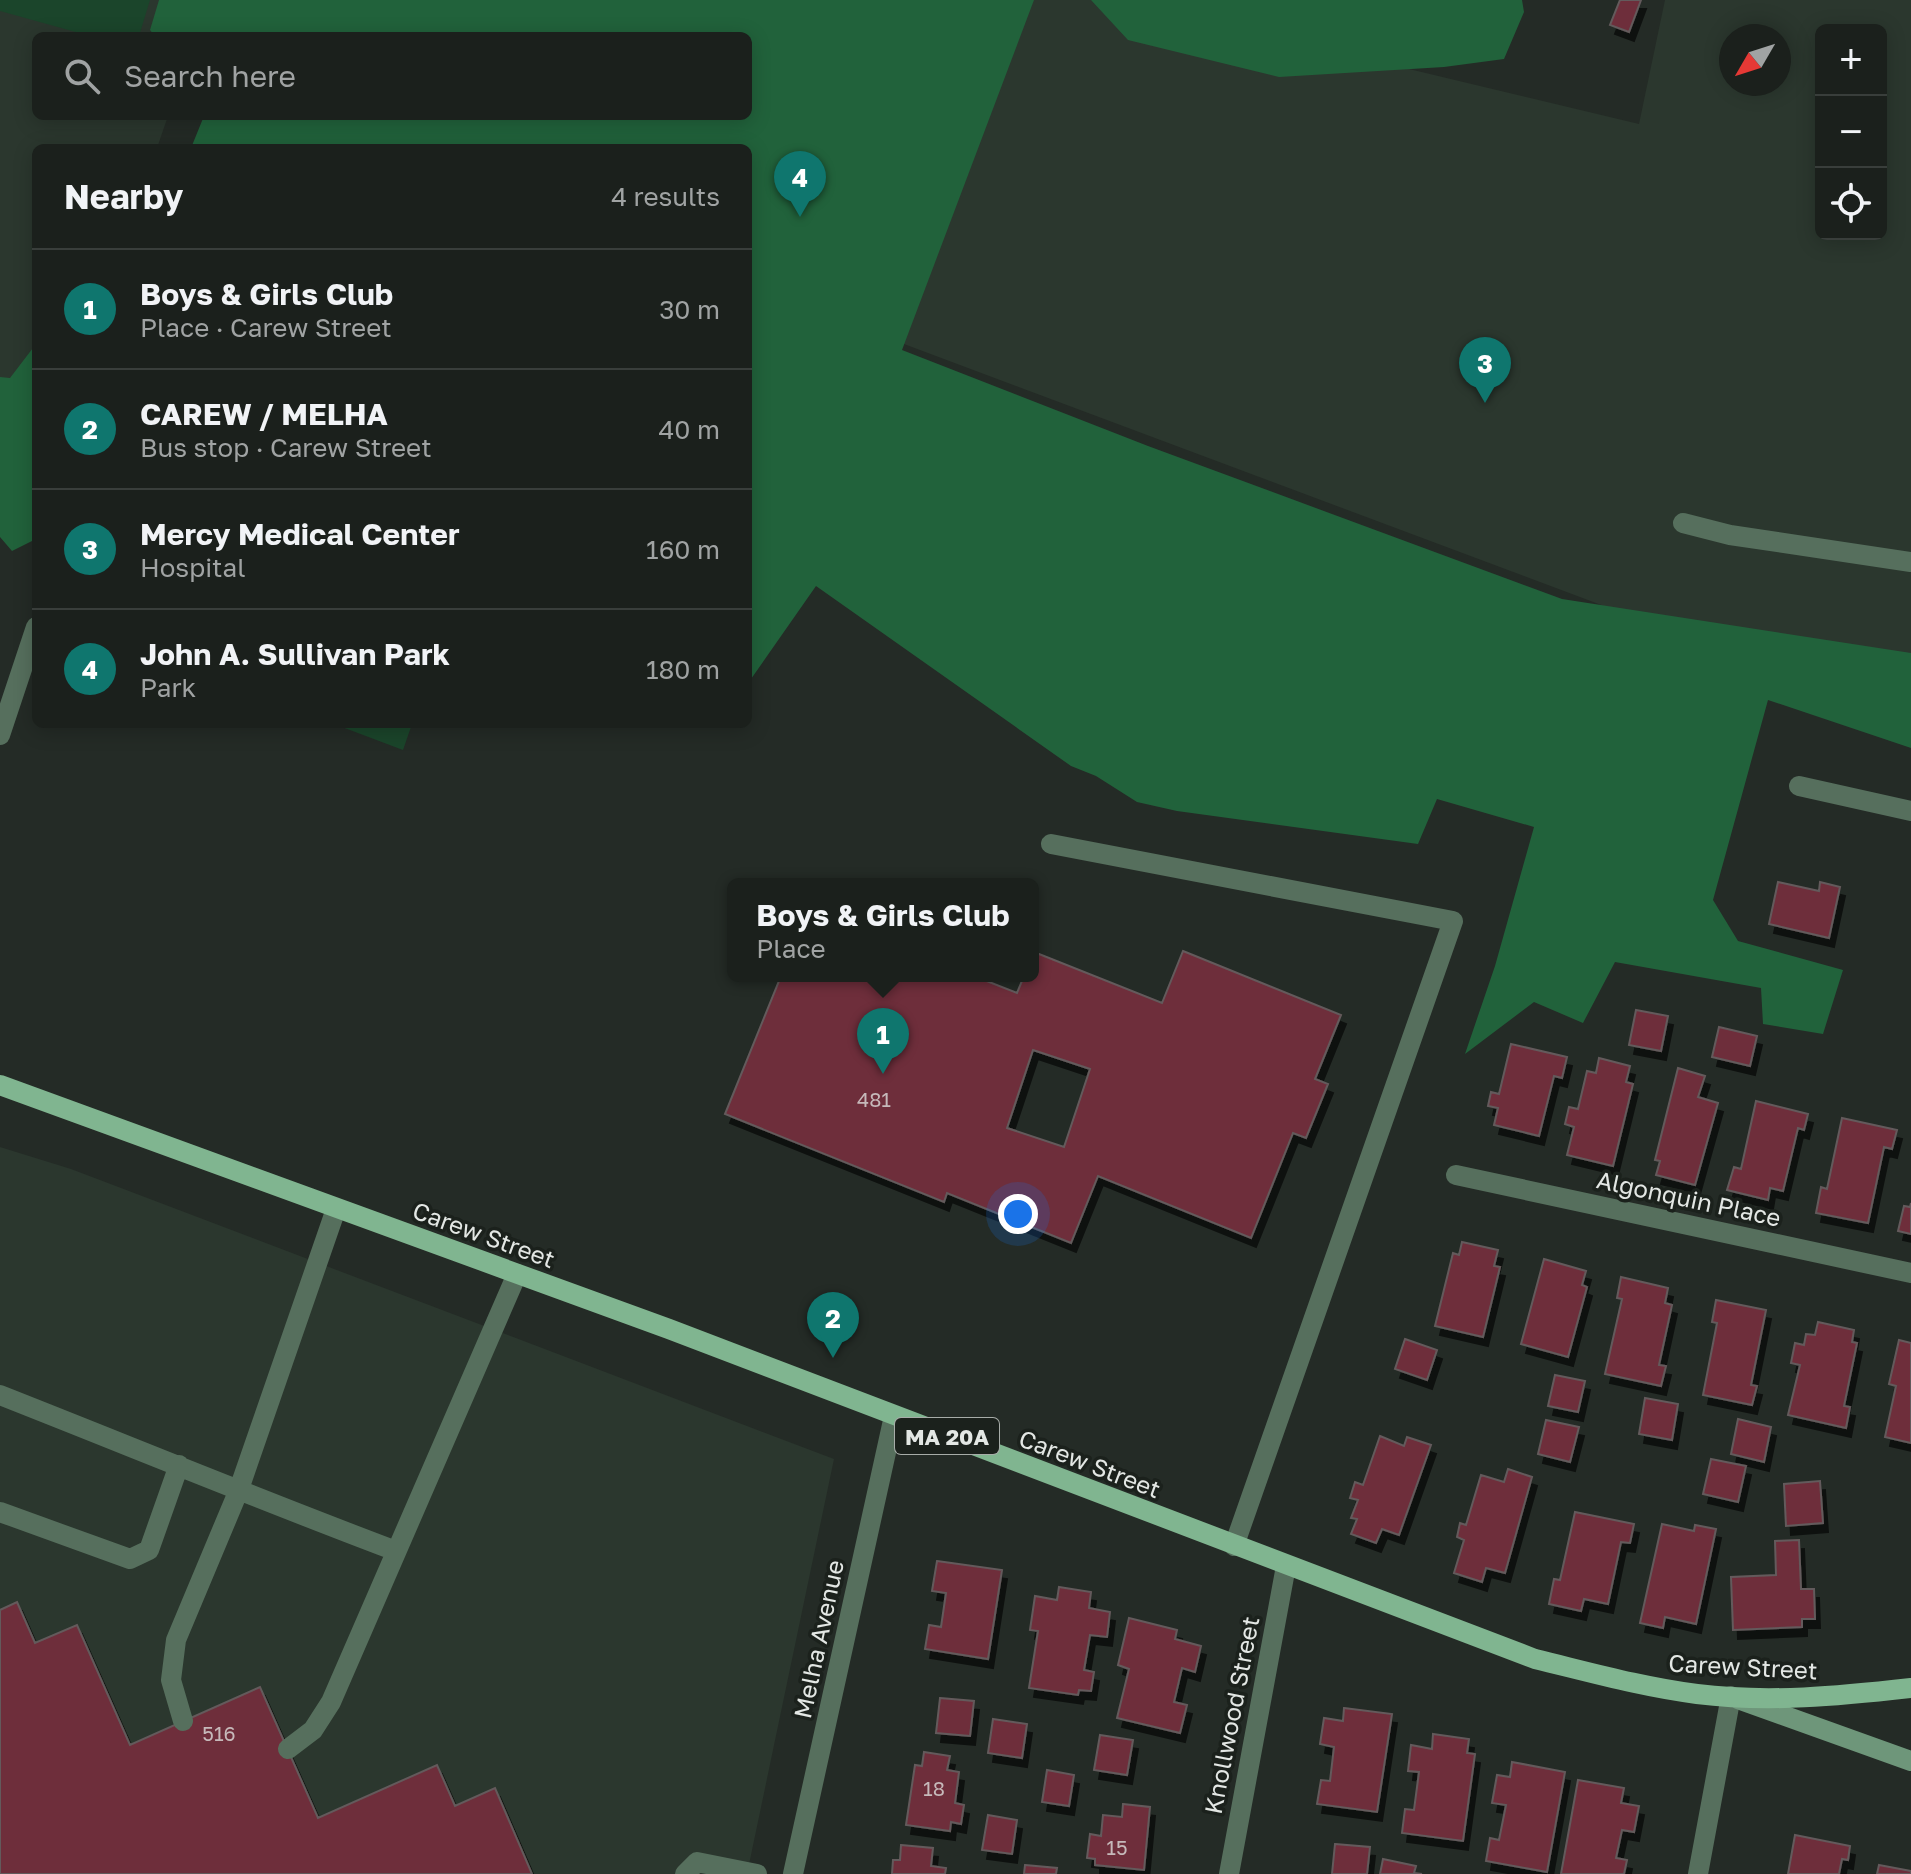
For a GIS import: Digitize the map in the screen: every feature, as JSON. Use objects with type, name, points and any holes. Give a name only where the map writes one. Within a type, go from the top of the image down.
[{"type":"main road","name":"Carew Street","points":[[0,1085],[517,1274],[1535,1659],[1644,1686],[1731,1696],[1843,1696],[1911,1688]]},
{"type":"main road","points":[[1731,1696],[1911,1761]]},
{"type":"street","points":[[1683,523],[1730,535],[1911,562]]},
{"type":"street","points":[[0,735],[32,639]]},
{"type":"street","points":[[1799,786],[1911,811]]},
{"type":"street","points":[[1051,844],[1453,921],[1234,1546]]},
{"type":"street","name":"Algonquin Place","points":[[1456,1175],[1911,1273]]},
{"type":"street","points":[[183,1721],[171,1680],[176,1640],[238,1492],[336,1209]]},
{"type":"street","points":[[288,1749],[313,1730],[331,1702],[517,1274]]},
{"type":"street","points":[[0,1395],[179,1465],[238,1492],[396,1551]]},
{"type":"street","name":"Melha Avenue","points":[[793,1874],[894,1416]]},
{"type":"street","points":[[0,1512],[130,1559],[149,1550],[179,1465]]},
{"type":"street","name":"Knollwood Street","points":[[1229,1874],[1286,1566]]},
{"type":"street","points":[[1698,1874],[1731,1696]]},
{"type":"street","points":[[685,1874],[697,1862],[757,1874]]},
{"type":"shaded area","points":[[0,0],[207,0],[196,32],[32,32],[32,120],[167,120],[158,144],[32,144],[32,501],[0,531]]},
{"type":"shaded area","points":[[936,0],[1120,0],[1639,124],[1665,0],[1911,0],[1911,677],[1652,624],[816,311]]},
{"type":"shaded area","points":[[0,1147],[71,1169],[834,1459],[747,1874],[0,1874]]},
{"type":"green space","points":[[0,0],[150,0],[140,32],[76,32],[0,11]]},
{"type":"green space","points":[[159,0],[1034,0],[902,350],[1148,446],[1562,599],[1911,653],[1911,748],[1768,700],[1713,900],[1738,941],[1843,970],[1823,1034],[1763,1024],[1761,988],[1615,962],[1583,1023],[1534,1002],[1465,1054],[1495,966],[1534,827],[1437,799],[1418,844],[1177,811],[1137,802],[1096,776],[1071,766],[816,586],[752,678],[752,144],[193,144],[202,120],[752,120],[752,32],[150,30]]},
{"type":"green space","points":[[1091,0],[1522,0],[1524,12],[1504,59],[1444,67],[1279,77],[1128,40]]},
{"type":"green space","points":[[32,349],[32,541],[12,551],[0,537],[0,377],[10,378]]},
{"type":"green space","points":[[345,728],[411,728],[403,750]]},
{"type":"building","points":[[1620,0],[1641,0],[1629,32],[1610,25]]},
{"type":"building","points":[[1778,882],[1819,891],[1820,882],[1840,887],[1829,938],[1769,924]]},
{"type":"building","points":[[1183,951],[1341,1015],[1315,1079],[1328,1084],[1306,1138],[1293,1133],[1251,1238],[1098,1176],[1071,1243],[947,1193],[944,1202],[725,1114],[779,982],[989,982],[1017,993],[1022,982],[1039,982],[1039,954],[1162,1003]],"holes":[[[1033,1050],[1090,1069],[1064,1147],[1007,1128]]]},
{"type":"building","points":[[1636,1010],[1668,1016],[1661,1051],[1629,1045]]},
{"type":"building","points":[[1719,1027],[1757,1036],[1750,1066],[1712,1057]]},
{"type":"building","points":[[1511,1044],[1567,1057],[1562,1078],[1554,1076],[1539,1136],[1494,1125],[1498,1108],[1488,1106],[1491,1092],[1499,1094]]},
{"type":"building","points":[[1599,1058],[1630,1066],[1626,1082],[1633,1084],[1613,1166],[1567,1155],[1574,1127],[1565,1124],[1569,1107],[1578,1109],[1587,1071],[1596,1073]]},
{"type":"building","points":[[1678,1068],[1705,1076],[1698,1097],[1718,1103],[1695,1185],[1656,1175],[1660,1161],[1655,1160]]},
{"type":"building","points":[[1756,1101],[1808,1114],[1804,1130],[1798,1128],[1783,1191],[1770,1188],[1768,1200],[1727,1190],[1734,1167],[1741,1169]]},
{"type":"building","points":[[1842,1118],[1897,1130],[1892,1149],[1884,1147],[1868,1223],[1816,1213],[1821,1187],[1827,1189]]},
{"type":"building","points":[[1911,1203],[1911,1234],[1898,1231],[1904,1206],[1910,1207]]},
{"type":"building","points":[[1462,1242],[1498,1250],[1494,1266],[1500,1267],[1483,1337],[1435,1326],[1453,1253],[1459,1255]]},
{"type":"building","points":[[1544,1259],[1586,1271],[1582,1285],[1587,1287],[1568,1357],[1521,1344]]},
{"type":"building","points":[[1621,1277],[1668,1288],[1665,1303],[1672,1305],[1659,1365],[1666,1366],[1661,1386],[1605,1374],[1622,1299],[1617,1298]]},
{"type":"building","points":[[1716,1300],[1766,1310],[1751,1385],[1757,1386],[1752,1405],[1703,1395],[1717,1323],[1712,1322]]},
{"type":"building","points":[[1818,1322],[1854,1330],[1852,1342],[1857,1343],[1844,1406],[1850,1407],[1846,1428],[1788,1415],[1800,1365],[1791,1363],[1795,1343],[1804,1345],[1806,1334],[1815,1335]]},
{"type":"building","points":[[1405,1339],[1437,1350],[1427,1380],[1395,1369]]},
{"type":"building","points":[[1899,1340],[1911,1343],[1911,1443],[1885,1437],[1896,1386],[1889,1384]]},
{"type":"building","points":[[1555,1375],[1585,1381],[1578,1412],[1548,1406]]},
{"type":"building","points":[[1645,1398],[1678,1404],[1672,1440],[1639,1434]]},
{"type":"building","points":[[1738,1419],[1771,1427],[1764,1462],[1731,1454]]},
{"type":"building","points":[[1546,1420],[1579,1427],[1570,1462],[1538,1454]]},
{"type":"building","points":[[1380,1436],[1404,1446],[1407,1437],[1431,1445],[1399,1535],[1382,1529],[1376,1543],[1351,1534],[1357,1519],[1351,1518],[1358,1500],[1350,1498],[1355,1482],[1363,1485]]},
{"type":"building","points":[[1711,1459],[1746,1466],[1738,1502],[1703,1494]]},
{"type":"building","points":[[1508,1469],[1532,1477],[1505,1573],[1486,1568],[1482,1582],[1454,1573],[1464,1540],[1457,1537],[1460,1523],[1466,1525],[1481,1475],[1504,1482]]},
{"type":"building","points":[[1820,1481],[1823,1523],[1786,1526],[1784,1484]]},
{"type":"building","points":[[1575,1512],[1634,1524],[1630,1543],[1621,1542],[1608,1604],[1584,1599],[1581,1611],[1549,1604],[1554,1579],[1560,1580]]},
{"type":"building","points":[[1662,1524],[1694,1531],[1695,1525],[1716,1529],[1696,1624],[1665,1617],[1663,1628],[1640,1623]]},
{"type":"building","points":[[1799,1540],[1801,1589],[1814,1589],[1815,1619],[1802,1619],[1802,1627],[1733,1630],[1731,1577],[1776,1575],[1775,1541]]},
{"type":"building","points":[[937,1561],[1002,1570],[988,1659],[925,1649],[929,1625],[941,1627],[946,1593],[932,1591]]},
{"type":"building","points":[[1059,1587],[1091,1592],[1089,1608],[1110,1612],[1107,1637],[1090,1635],[1084,1670],[1094,1672],[1091,1691],[1079,1690],[1078,1695],[1029,1688],[1038,1631],[1030,1630],[1035,1596],[1057,1600]]},
{"type":"building","points":[[17,1602],[35,1643],[77,1625],[130,1745],[260,1687],[318,1818],[437,1765],[455,1806],[495,1788],[532,1874],[0,1874],[0,1610]]},
{"type":"building","points":[[1129,1618],[1177,1630],[1175,1639],[1201,1646],[1195,1672],[1182,1668],[1174,1702],[1187,1705],[1180,1733],[1117,1718],[1129,1669],[1118,1665]]},
{"type":"building","points":[[940,1698],[974,1701],[970,1736],[936,1733]]},
{"type":"building","points":[[1344,1708],[1392,1714],[1377,1812],[1317,1804],[1321,1780],[1330,1781],[1334,1747],[1320,1744],[1324,1718],[1343,1721]]},
{"type":"building","points":[[993,1719],[1027,1724],[1022,1758],[988,1753]]},
{"type":"building","points":[[1433,1734],[1469,1739],[1467,1753],[1475,1754],[1463,1841],[1402,1833],[1405,1809],[1414,1810],[1419,1772],[1408,1771],[1411,1745],[1432,1749]]},
{"type":"building","points":[[1100,1735],[1133,1740],[1127,1775],[1094,1770]]},
{"type":"building","points":[[924,1752],[950,1756],[947,1770],[959,1772],[955,1803],[964,1805],[961,1824],[951,1822],[950,1831],[906,1825],[915,1765],[922,1766]]},
{"type":"building","points":[[1512,1762],[1565,1772],[1547,1872],[1486,1861],[1490,1838],[1499,1840],[1506,1805],[1492,1803],[1497,1775],[1510,1777]]},
{"type":"building","points":[[1047,1770],[1074,1775],[1069,1806],[1042,1802]]},
{"type":"building","points":[[1578,1780],[1624,1788],[1621,1803],[1639,1806],[1634,1832],[1622,1830],[1616,1858],[1627,1860],[1624,1874],[1561,1874]]},
{"type":"building","points":[[1123,1804],[1150,1807],[1144,1870],[1095,1865],[1095,1859],[1087,1858],[1090,1834],[1101,1836],[1103,1815],[1122,1817]]},
{"type":"building","points":[[988,1815],[1017,1820],[1012,1854],[982,1850]]},
{"type":"building","points":[[1795,1835],[1850,1846],[1848,1860],[1842,1859],[1839,1874],[1788,1874]]},
{"type":"building","points":[[1335,1844],[1370,1847],[1367,1874],[1332,1874]]},
{"type":"building","points":[[901,1845],[933,1848],[931,1866],[946,1868],[945,1874],[892,1874],[893,1860],[900,1860]]},
{"type":"building","points":[[1383,1859],[1416,1866],[1414,1873],[1422,1874],[1380,1874]]},
{"type":"building","points":[[1025,1865],[1057,1868],[1056,1874],[1024,1874]]},
{"type":"building","points":[[1879,1865],[1911,1871],[1911,1874],[1877,1874]]},
{"type":"place","name":"John A. Sullivan Park","points":[[800,217]]},
{"type":"place","name":"Mercy Medical Center","points":[[1485,403]]},
{"type":"place","name":"Boys & Girls Club","points":[[883,1074]]},
{"type":"place","name":"CAREW / MELHA","points":[[833,1358]]}]
